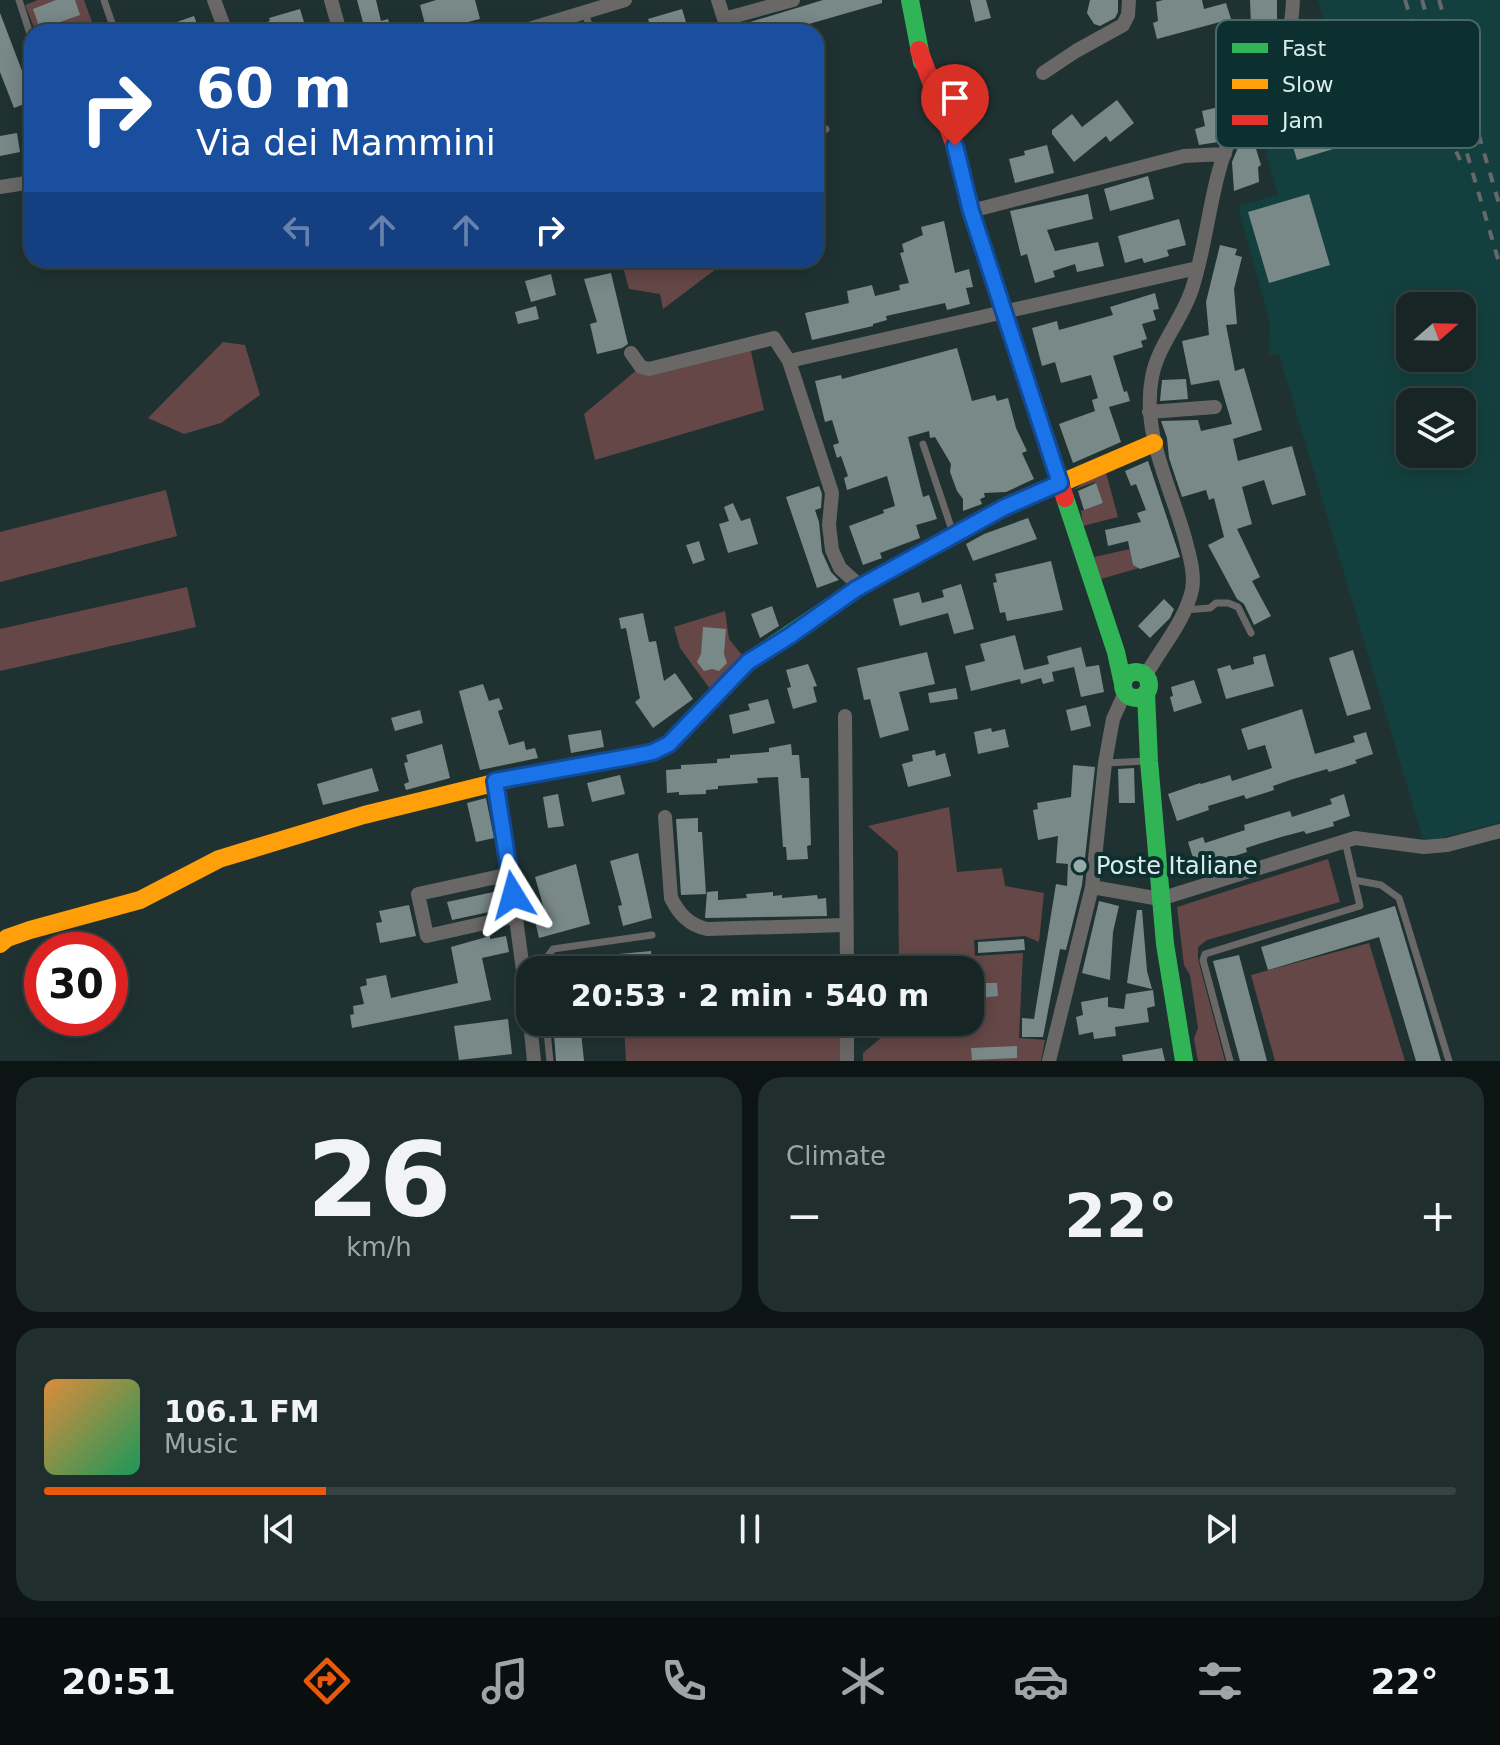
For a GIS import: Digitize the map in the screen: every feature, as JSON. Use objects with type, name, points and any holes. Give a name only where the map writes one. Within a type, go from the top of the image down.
[{"type":"street","points":[[214,0],[223,24]]},
{"type":"street","points":[[331,0],[338,24]]},
{"type":"street","points":[[547,24],[600,4],[625,0]]},
{"type":"street","points":[[718,0],[724,19],[793,0]]},
{"type":"street","points":[[910,0],[936,121],[971,211],[1116,652],[1136,686],[1146,722],[1160,899],[1184,1061]]},
{"type":"street","points":[[1043,73],[1123,25],[1128,15],[1129,0]]},
{"type":"street","points":[[1292,20],[1293,0]]},
{"type":"street","points":[[1049,1061],[1092,887],[1105,763],[1113,719],[1122,699],[1136,686],[1185,610],[1193,585],[1189,554],[1154,443],[1149,412],[1151,383],[1157,358],[1188,301],[1228,148]]},
{"type":"street","points":[[971,211],[1184,156],[1225,154]]},
{"type":"street","points":[[0,187],[24,183]]},
{"type":"street","points":[[789,361],[1197,268]]},
{"type":"street","points":[[631,353],[641,367],[649,369],[774,338],[789,361],[832,493],[829,525],[832,550],[840,568],[861,587]]},
{"type":"street","points":[[1149,412],[1215,407]]},
{"type":"street","points":[[0,944],[7,938],[30,930],[140,900],[219,859],[364,815],[495,781],[653,752],[669,744],[748,662],[861,587],[1003,508],[1154,443]]},
{"type":"street","points":[[845,716],[847,956]]},
{"type":"street","points":[[495,781],[521,956]]},
{"type":"street","points":[[665,817],[671,898],[677,910],[694,926],[707,929],[846,925]]},
{"type":"street","points":[[1092,887],[1160,899],[1355,838],[1424,847],[1447,845],[1500,831]]},
{"type":"street","points":[[510,874],[418,894],[427,936],[516,916]]},
{"type":"street","points":[[531,1036],[534,1061]]},
{"type":"street","points":[[847,1036],[847,1061]]},
{"type":"lane","points":[[19,0],[27,24]]},
{"type":"lane","points":[[104,0],[112,24]]},
{"type":"lane","points":[[585,12],[589,24]]},
{"type":"lane","points":[[923,444],[955,537]]},
{"type":"lane","points":[[1185,610],[1228,603],[1238,607],[1251,633]]},
{"type":"lane","points":[[1105,763],[1149,761]]},
{"type":"lane","points":[[1230,1061],[1203,960],[1205,954],[1360,906],[1345,841]]},
{"type":"lane","points":[[1354,880],[1381,885],[1399,898],[1449,1061]]},
{"type":"lane","points":[[549,956],[553,949],[652,935]]},
{"type":"lane","points":[[547,1036],[550,1061]]},
{"type":"shaded area","points":[[38,0],[84,0],[93,24],[33,24],[25,5]]},
{"type":"shaded area","points":[[1318,0],[1500,0],[1500,822],[1424,843],[1279,354],[1269,355],[1270,323],[1238,206],[1278,195],[1265,148],[1480,148],[1480,20],[1324,20]]},
{"type":"shaded area","points":[[623,268],[717,268],[663,309],[660,294],[629,289]]},
{"type":"shaded area","points":[[223,342],[245,345],[260,395],[221,423],[184,434],[148,418]]},
{"type":"shaded area","points":[[750,347],[764,410],[595,460],[584,414],[638,369]]},
{"type":"shaded area","points":[[1105,469],[1118,517],[1083,526],[1081,511],[1103,503],[1095,482],[1073,490]]},
{"type":"shaded area","points":[[166,490],[177,536],[0,582],[0,532]]},
{"type":"shaded area","points":[[1130,549],[1133,565],[1139,568],[1101,579],[1094,557]]},
{"type":"shaded area","points":[[187,587],[196,627],[0,671],[0,629]]},
{"type":"shaded area","points":[[725,611],[729,639],[746,660],[713,693],[680,648],[674,627]]},
{"type":"shaded area","points":[[949,807],[957,872],[1002,868],[1005,886],[1044,893],[1039,942],[1025,936],[974,940],[975,956],[899,956],[898,852],[868,826]]},
{"type":"shaded area","points":[[1328,859],[1340,902],[1207,940],[1198,947],[1198,959],[1225,1061],[1198,1061],[1194,1039],[1198,1028],[1190,975],[1184,965],[1177,907]]},
{"type":"shaded area","points":[[1369,943],[1405,1061],[1275,1061],[1251,975]]},
{"type":"shaded area","points":[[1023,953],[1019,1038],[1045,1040],[1041,1061],[863,1061],[863,1053],[883,1036],[984,1036],[984,956],[975,956]]},
{"type":"shaded area","points":[[625,1036],[841,1036],[841,1061],[626,1061]]},
{"type":"building","points":[[56,0],[75,0],[80,15],[54,24],[38,24],[33,9]]},
{"type":"building","points":[[357,0],[376,0],[381,21],[388,19],[390,24],[363,24]]},
{"type":"building","points":[[436,0],[475,0],[480,19],[460,24],[425,24],[420,5]]},
{"type":"building","points":[[823,0],[882,0],[882,3],[809,24],[744,24]]},
{"type":"building","points":[[970,0],[986,0],[991,18],[975,22]]},
{"type":"building","points":[[1090,0],[1118,0],[1115,18],[1100,26],[1094,24],[1087,13]]},
{"type":"building","points":[[1202,0],[1204,9],[1226,3],[1231,19],[1216,20],[1216,23],[1157,39],[1153,23],[1158,21],[1156,2]]},
{"type":"building","points":[[1250,0],[1277,0],[1277,20],[1251,20]]},
{"type":"building","points":[[300,9],[305,24],[260,24],[270,21],[269,18]]},
{"type":"building","points":[[682,9],[687,24],[650,24],[648,19]]},
{"type":"building","points":[[0,13],[24,76],[24,104],[14,108],[0,72]]},
{"type":"building","points":[[194,16],[197,24],[174,24]]},
{"type":"building","points":[[1117,100],[1134,123],[1110,142],[1106,136],[1074,162],[1052,130],[1072,114],[1082,127]]},
{"type":"building","points":[[1216,108],[1216,142],[1199,145],[1195,129],[1205,126],[1202,111]]},
{"type":"building","points":[[17,133],[20,152],[0,156],[0,136]]},
{"type":"building","points":[[1047,145],[1054,173],[1015,183],[1009,159]]},
{"type":"building","points":[[1238,148],[1256,148],[1261,165],[1258,167],[1259,182],[1234,191],[1232,162]]},
{"type":"building","points":[[1293,148],[1336,148],[1297,160]]},
{"type":"building","points":[[1148,176],[1154,199],[1110,211],[1104,189]]},
{"type":"building","points":[[1088,194],[1093,219],[1047,230],[1055,251],[1098,242],[1104,266],[1077,272],[1075,264],[1053,271],[1055,277],[1035,283],[1027,254],[1021,256],[1010,211]]},
{"type":"building","points":[[1309,194],[1330,265],[1269,283],[1248,212]]},
{"type":"building","points":[[1179,219],[1186,245],[1167,250],[1169,256],[1144,263],[1142,258],[1125,263],[1118,236]]},
{"type":"building","points":[[944,221],[955,273],[969,269],[973,287],[966,288],[970,304],[947,310],[945,303],[886,316],[887,320],[873,326],[812,340],[805,313],[849,303],[847,291],[872,285],[875,296],[900,290],[899,285],[909,283],[900,253],[904,252],[902,244],[923,235],[921,227]]},
{"type":"building","points":[[1220,245],[1237,249],[1235,255],[1242,257],[1234,289],[1237,324],[1226,325],[1235,371],[1244,368],[1262,430],[1233,439],[1238,461],[1292,446],[1306,495],[1272,505],[1264,480],[1242,487],[1252,524],[1237,529],[1260,577],[1252,581],[1271,616],[1254,625],[1208,545],[1224,537],[1214,498],[1209,500],[1206,490],[1182,497],[1161,421],[1198,420],[1201,431],[1232,424],[1219,380],[1191,385],[1182,341],[1209,335],[1206,302]]},
{"type":"building","points":[[611,273],[628,344],[597,354],[590,324],[597,322],[584,279]]},
{"type":"building","points":[[551,274],[556,295],[531,302],[525,281]]},
{"type":"building","points":[[1155,293],[1159,309],[1153,310],[1156,320],[1142,324],[1147,339],[1141,341],[1143,347],[1113,356],[1124,392],[1127,391],[1130,401],[1109,407],[1121,442],[1073,463],[1059,424],[1095,411],[1092,400],[1098,398],[1091,375],[1061,383],[1055,362],[1042,366],[1032,328],[1057,321],[1059,330],[1113,315],[1110,307]]},
{"type":"building","points":[[536,306],[539,319],[518,324],[515,312]]},
{"type":"building","points":[[957,348],[972,401],[995,395],[997,401],[1008,398],[1016,428],[1027,451],[1022,453],[1034,479],[1006,492],[984,493],[985,497],[980,499],[982,504],[963,511],[963,499],[950,472],[951,464],[935,437],[930,438],[929,431],[908,437],[923,497],[929,495],[937,519],[916,525],[920,538],[880,553],[882,558],[863,565],[849,526],[895,506],[887,476],[847,490],[844,478],[848,476],[841,456],[837,458],[833,445],[839,443],[832,420],[825,422],[815,381],[841,375],[842,379]]},
{"type":"building","points":[[1186,379],[1188,399],[1160,401],[1162,380]]},
{"type":"building","points":[[1148,461],[1180,557],[1140,569],[1133,565],[1128,541],[1108,546],[1105,530],[1141,522],[1137,513],[1146,510],[1136,484],[1131,486],[1125,471]]},
{"type":"building","points":[[1096,483],[1103,503],[1084,510],[1078,491]]},
{"type":"building","points":[[819,486],[821,508],[815,510],[822,552],[831,572],[839,580],[817,588],[786,497]]},
{"type":"building","points":[[733,503],[741,521],[750,518],[758,544],[728,553],[719,524],[729,521],[724,507]]},
{"type":"building","points":[[1028,518],[1037,539],[973,561],[966,544]]},
{"type":"building","points":[[699,541],[705,560],[693,564],[686,545]]},
{"type":"building","points":[[1051,561],[1063,610],[1007,621],[1005,612],[1000,613],[993,583],[997,582],[995,574]]},
{"type":"building","points":[[961,584],[974,629],[954,634],[948,613],[900,626],[893,599],[919,592],[922,603],[944,597],[942,590]]},
{"type":"building","points":[[1164,599],[1174,609],[1170,618],[1150,638],[1138,626]]},
{"type":"building","points":[[772,606],[779,626],[760,638],[751,614]]},
{"type":"building","points":[[643,613],[649,642],[656,641],[664,681],[675,673],[693,699],[653,728],[635,702],[640,698],[626,628],[621,629],[619,618]]},
{"type":"building","points":[[703,627],[726,629],[724,654],[727,663],[719,671],[704,671],[697,662],[701,654]]},
{"type":"building","points":[[1015,635],[1024,670],[1049,664],[1047,656],[1081,647],[1086,667],[1099,665],[1104,692],[1081,697],[1074,667],[1052,672],[1054,681],[1043,684],[1041,678],[1021,684],[1020,679],[971,691],[965,666],[985,661],[980,644]]},
{"type":"building","points":[[1353,650],[1371,709],[1347,716],[1329,658]]},
{"type":"building","points":[[927,652],[935,684],[899,692],[909,730],[880,738],[870,699],[864,700],[857,668]]},
{"type":"building","points":[[1265,654],[1274,686],[1226,699],[1217,669],[1230,665],[1232,670],[1254,664],[1253,657]]},
{"type":"building","points":[[808,664],[817,686],[813,687],[817,702],[793,709],[786,670]]},
{"type":"building","points":[[1194,680],[1202,703],[1174,712],[1171,687]]},
{"type":"building","points":[[483,684],[489,701],[499,698],[503,709],[498,711],[509,745],[524,741],[526,750],[535,748],[538,758],[480,770],[459,691]]},
{"type":"building","points":[[956,688],[958,699],[930,703],[928,693]]},
{"type":"building","points":[[768,699],[775,723],[733,734],[729,715],[750,710],[748,704]]},
{"type":"building","points":[[1086,705],[1091,726],[1071,731],[1066,710]]},
{"type":"building","points":[[1302,709],[1315,754],[1355,742],[1353,736],[1366,732],[1373,754],[1329,772],[1327,769],[1273,786],[1274,790],[1246,799],[1244,795],[1208,806],[1209,810],[1177,821],[1168,794],[1230,775],[1232,781],[1272,768],[1265,745],[1248,750],[1241,729]]},
{"type":"building","points":[[420,710],[423,723],[395,731],[391,718]]},
{"type":"building","points":[[991,728],[992,732],[1005,729],[1009,747],[978,754],[974,732]]},
{"type":"building","points":[[601,730],[604,747],[571,753],[568,735]]},
{"type":"building","points":[[442,744],[450,778],[406,790],[404,784],[409,782],[404,763],[408,762],[406,755]]},
{"type":"building","points":[[791,744],[792,755],[799,755],[801,778],[809,778],[811,845],[807,846],[808,859],[787,860],[786,847],[783,847],[778,777],[757,778],[758,783],[718,786],[718,789],[706,790],[706,794],[667,793],[666,770],[681,769],[681,765],[717,763],[717,759],[730,758],[730,755],[769,752],[769,748]]},
{"type":"building","points":[[935,750],[936,756],[945,753],[951,776],[908,787],[902,764],[913,761],[912,755]]},
{"type":"building","points":[[1073,765],[1095,767],[1082,885],[1066,950],[1060,949],[1043,1037],[1022,1037],[1022,1018],[1034,1019],[1056,884],[1067,886],[1068,864],[1056,863],[1058,836],[1038,840],[1033,810],[1038,809],[1037,803],[1071,797]]},
{"type":"building","points":[[372,768],[379,791],[323,805],[317,784]]},
{"type":"building","points":[[1134,768],[1135,803],[1119,803],[1118,769]]},
{"type":"building","points":[[620,775],[625,794],[592,802],[587,783]]},
{"type":"building","points":[[558,794],[564,826],[548,828],[543,797]]},
{"type":"building","points":[[1344,794],[1350,816],[1333,822],[1334,826],[1281,837],[1219,861],[1217,857],[1195,864],[1188,842],[1203,837],[1205,843],[1245,830],[1244,825],[1290,811],[1292,817],[1332,804],[1330,799]]},
{"type":"building","points":[[486,798],[494,838],[476,842],[467,803]]},
{"type":"building","points":[[698,818],[698,832],[702,832],[706,894],[681,895],[676,819]]},
{"type":"building","points":[[638,853],[652,918],[623,926],[618,906],[622,905],[610,861]]},
{"type":"building","points":[[576,864],[590,924],[539,938],[533,912],[544,909],[535,877]]},
{"type":"building","points":[[498,891],[503,909],[452,920],[447,902]]},
{"type":"building","points":[[718,891],[718,900],[773,892],[773,896],[782,895],[782,898],[817,895],[818,899],[826,898],[827,916],[705,918],[707,892]]},
{"type":"building","points":[[1099,901],[1119,906],[1113,932],[1110,980],[1082,973]]},
{"type":"building","points":[[409,905],[416,936],[380,943],[376,923],[382,922],[379,911]]},
{"type":"building","points":[[1395,906],[1441,1061],[1416,1061],[1379,937],[1268,970],[1261,947]]},
{"type":"building","points":[[1137,910],[1142,910],[1147,971],[1152,989],[1127,983]]},
{"type":"building","points":[[490,936],[490,939],[506,936],[509,952],[482,958],[491,1000],[352,1028],[350,1015],[354,1014],[353,1006],[364,1004],[360,987],[367,985],[366,979],[386,975],[391,998],[458,983],[451,947]]},
{"type":"building","points":[[1024,939],[1025,950],[978,953],[978,942]]},
{"type":"building","points":[[651,951],[652,956],[597,956]]},
{"type":"building","points":[[1239,955],[1267,1061],[1240,1061],[1213,961]]},
{"type":"building","points":[[984,983],[997,983],[998,996],[984,998]]},
{"type":"building","points":[[1153,990],[1155,1006],[1147,1008],[1149,1022],[1115,1027],[1116,1036],[1094,1039],[1093,1032],[1079,1035],[1076,1017],[1083,1015],[1081,1002],[1108,997],[1108,1007],[1124,1009],[1126,994]]},
{"type":"building","points":[[508,1019],[512,1054],[459,1060],[454,1026]]},
{"type":"building","points":[[554,1036],[581,1036],[584,1061],[556,1061]]},
{"type":"building","points":[[1017,1046],[1017,1058],[972,1060],[971,1048]]},
{"type":"building","points":[[1162,1048],[1165,1061],[1123,1061],[1122,1055]]},
{"type":"railway","points":[[1405,0],[1411,20]]},
{"type":"railway","points":[[1422,0],[1428,20]]},
{"type":"railway","points":[[1439,0],[1445,20]]},
{"type":"railway","points":[[1480,139],[1500,207]]},
{"type":"railway","points":[[1455,148],[1460,160]]},
{"type":"railway","points":[[1465,148],[1500,266]]},
{"type":"traffic: fast","points":[[910,0],[922,62]]},
{"type":"traffic: fast","points":[[1065,498],[1116,652],[1123,684]]},
{"type":"traffic: fast","points":[[518,777],[653,752],[669,744],[748,662],[856,589],[974,524]]},
{"type":"traffic: fast","points":[[1136,672],[1145,676],[1149,685],[1145,694],[1136,698],[1127,694],[1123,685],[1127,676],[1136,672]]},
{"type":"traffic: fast","points":[[1146,693],[1165,944],[1184,1061]]},
{"type":"traffic: slow","points":[[974,524],[1003,508],[1154,443]]},
{"type":"traffic: slow","points":[[0,944],[7,938],[30,930],[140,900],[219,859],[364,815],[518,777]]},
{"type":"traffic: jam","points":[[919,50],[955,146],[971,211],[1065,498]]},
{"type":"place","name":"Poste Italiane","points":[[1080,866]]},
{"type":"route","points":[[513,895],[495,781],[653,752],[669,744],[748,662],[856,589],[1003,508],[1060,483],[971,211],[955,146]]}]
